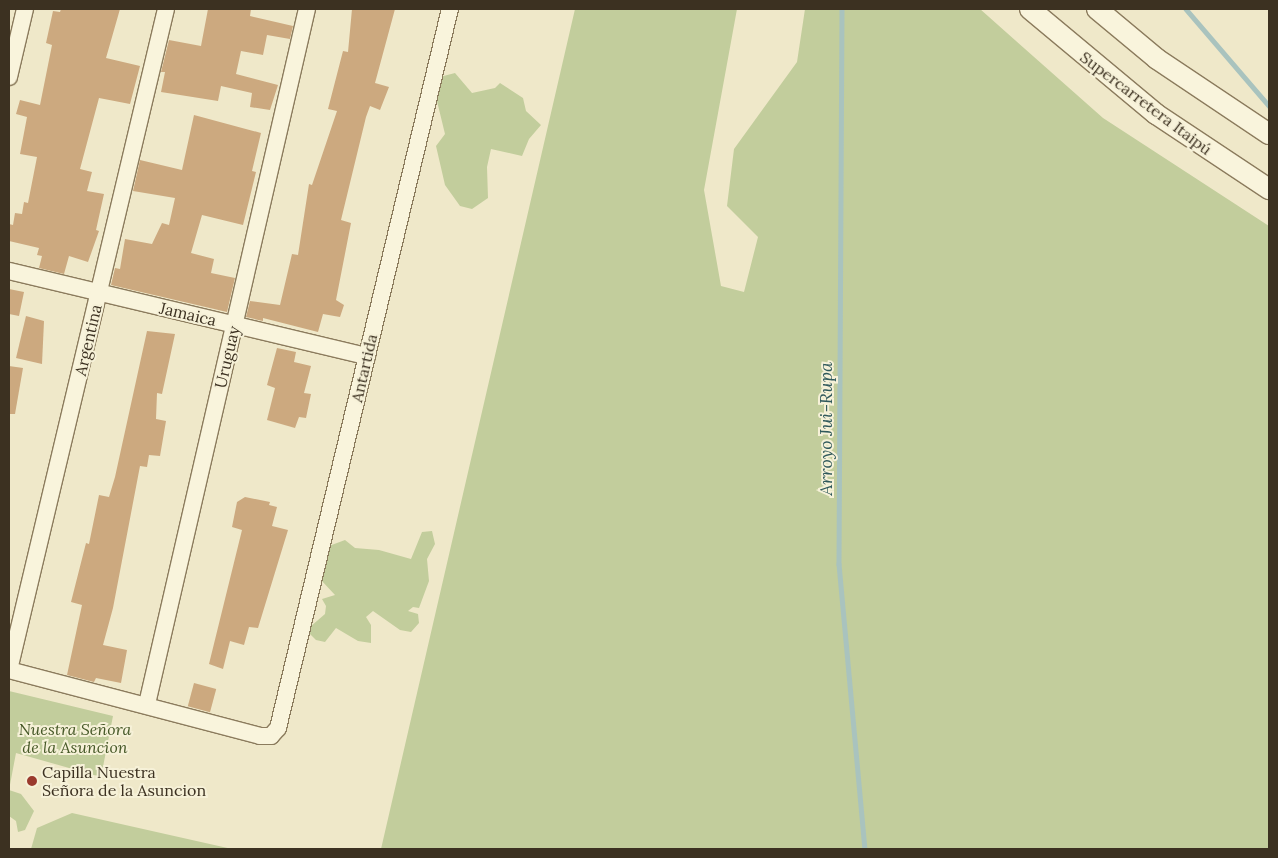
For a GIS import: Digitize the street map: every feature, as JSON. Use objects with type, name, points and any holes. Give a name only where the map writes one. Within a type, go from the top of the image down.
[{"type":"street","points":[[9,77],[25,9]]},
{"type":"street","name":"Argentina","points":[[9,670],[166,9]]},
{"type":"street","name":"Uruguay","points":[[147,704],[307,9]]},
{"type":"street","name":"Antartida","points":[[147,704],[260,736],[272,736],[278,728],[450,9]]},
{"type":"street","name":"Supercarretera Itaipú","points":[[1030,9],[1156,114],[1269,189]]},
{"type":"street","points":[[1097,9],[1157,59],[1269,134]]},
{"type":"street","name":"Jamaica","points":[[9,271],[366,356]]},
{"type":"street","points":[[9,670],[147,704]]},
{"type":"green space","points":[[575,9],[737,9],[704,190],[721,286],[744,292],[758,237],[727,206],[734,149],[797,62],[805,9],[980,9],[1103,118],[1269,226],[1269,849],[381,849]]},
{"type":"green space","points":[[455,73],[472,93],[495,88],[500,83],[523,98],[526,111],[541,125],[529,139],[522,156],[491,149],[487,167],[488,198],[472,209],[460,206],[445,185],[436,146],[445,134],[435,93],[436,78]]},
{"type":"green space","points":[[432,531],[435,544],[427,559],[429,581],[419,608],[413,607],[408,611],[418,614],[419,623],[411,632],[400,630],[373,611],[366,617],[371,625],[371,643],[358,641],[336,628],[325,642],[316,640],[309,633],[310,627],[325,614],[326,606],[322,599],[335,595],[321,580],[329,546],[345,540],[355,548],[379,550],[411,559],[422,532]]},
{"type":"green space","name":"Nuestra Señora de la Asuncion","points":[[9,691],[113,716],[101,777],[16,753],[9,790]]},
{"type":"green space","points":[[9,790],[21,794],[34,811],[25,830],[18,832],[16,821],[9,816]]},
{"type":"green space","points":[[72,813],[232,849],[31,849],[37,828]]},
{"type":"building","points":[[61,9],[120,9],[106,58],[140,66],[130,104],[99,98],[80,169],[92,172],[87,191],[104,194],[96,230],[99,231],[88,262],[69,256],[64,274],[39,268],[42,256],[37,255],[39,248],[9,241],[9,224],[13,225],[15,213],[22,214],[24,202],[28,203],[37,157],[20,154],[27,117],[16,114],[20,100],[40,105],[52,45],[46,43],[53,11],[60,12]]},
{"type":"building","points":[[208,9],[251,9],[250,16],[293,26],[290,39],[267,35],[263,55],[241,51],[236,74],[278,85],[270,110],[250,107],[252,93],[221,86],[218,101],[161,92],[165,72],[161,72],[169,40],[201,46]]},
{"type":"building","points":[[352,9],[395,9],[375,83],[389,87],[380,110],[370,106],[366,117],[341,220],[351,223],[336,300],[344,305],[340,317],[323,314],[318,332],[263,318],[263,321],[246,317],[250,301],[280,305],[292,254],[298,255],[309,184],[312,185],[337,111],[328,109],[343,51],[348,52]]},
{"type":"building","points":[[194,115],[261,133],[252,171],[256,172],[243,225],[202,215],[191,253],[214,259],[211,273],[235,278],[227,312],[111,285],[115,268],[120,269],[125,239],[152,244],[162,223],[169,225],[175,198],[133,191],[140,160],[182,170]]},
{"type":"building","points":[[9,289],[24,292],[19,316],[9,314]]},
{"type":"building","points":[[26,316],[44,321],[42,364],[16,358]]},
{"type":"building","points":[[147,331],[175,334],[162,394],[157,393],[156,419],[166,421],[160,456],[149,455],[147,467],[140,466],[113,608],[103,645],[127,650],[121,683],[96,678],[94,682],[67,675],[82,605],[71,602],[86,543],[89,544],[99,495],[109,497],[115,477]]},
{"type":"building","points":[[277,348],[296,352],[294,362],[311,366],[304,393],[311,394],[306,418],[299,417],[295,428],[267,420],[275,388],[267,385]]},
{"type":"building","points":[[9,366],[23,368],[15,414],[9,414]]},
{"type":"building","points":[[245,497],[270,502],[269,505],[277,507],[272,526],[288,530],[258,628],[249,627],[244,645],[230,641],[223,669],[209,664],[242,530],[232,527],[237,502]]},
{"type":"building","points":[[194,683],[216,689],[210,712],[188,706]]},
{"type":"waterway","name":"Arroyo Jui-Rupa","points":[[842,9],[839,564],[865,849]]},
{"type":"waterway","points":[[1186,9],[1269,106]]},
{"type":"place","name":"Capilla Nuestra Señora de la Asuncion","points":[[32,781]]}]
